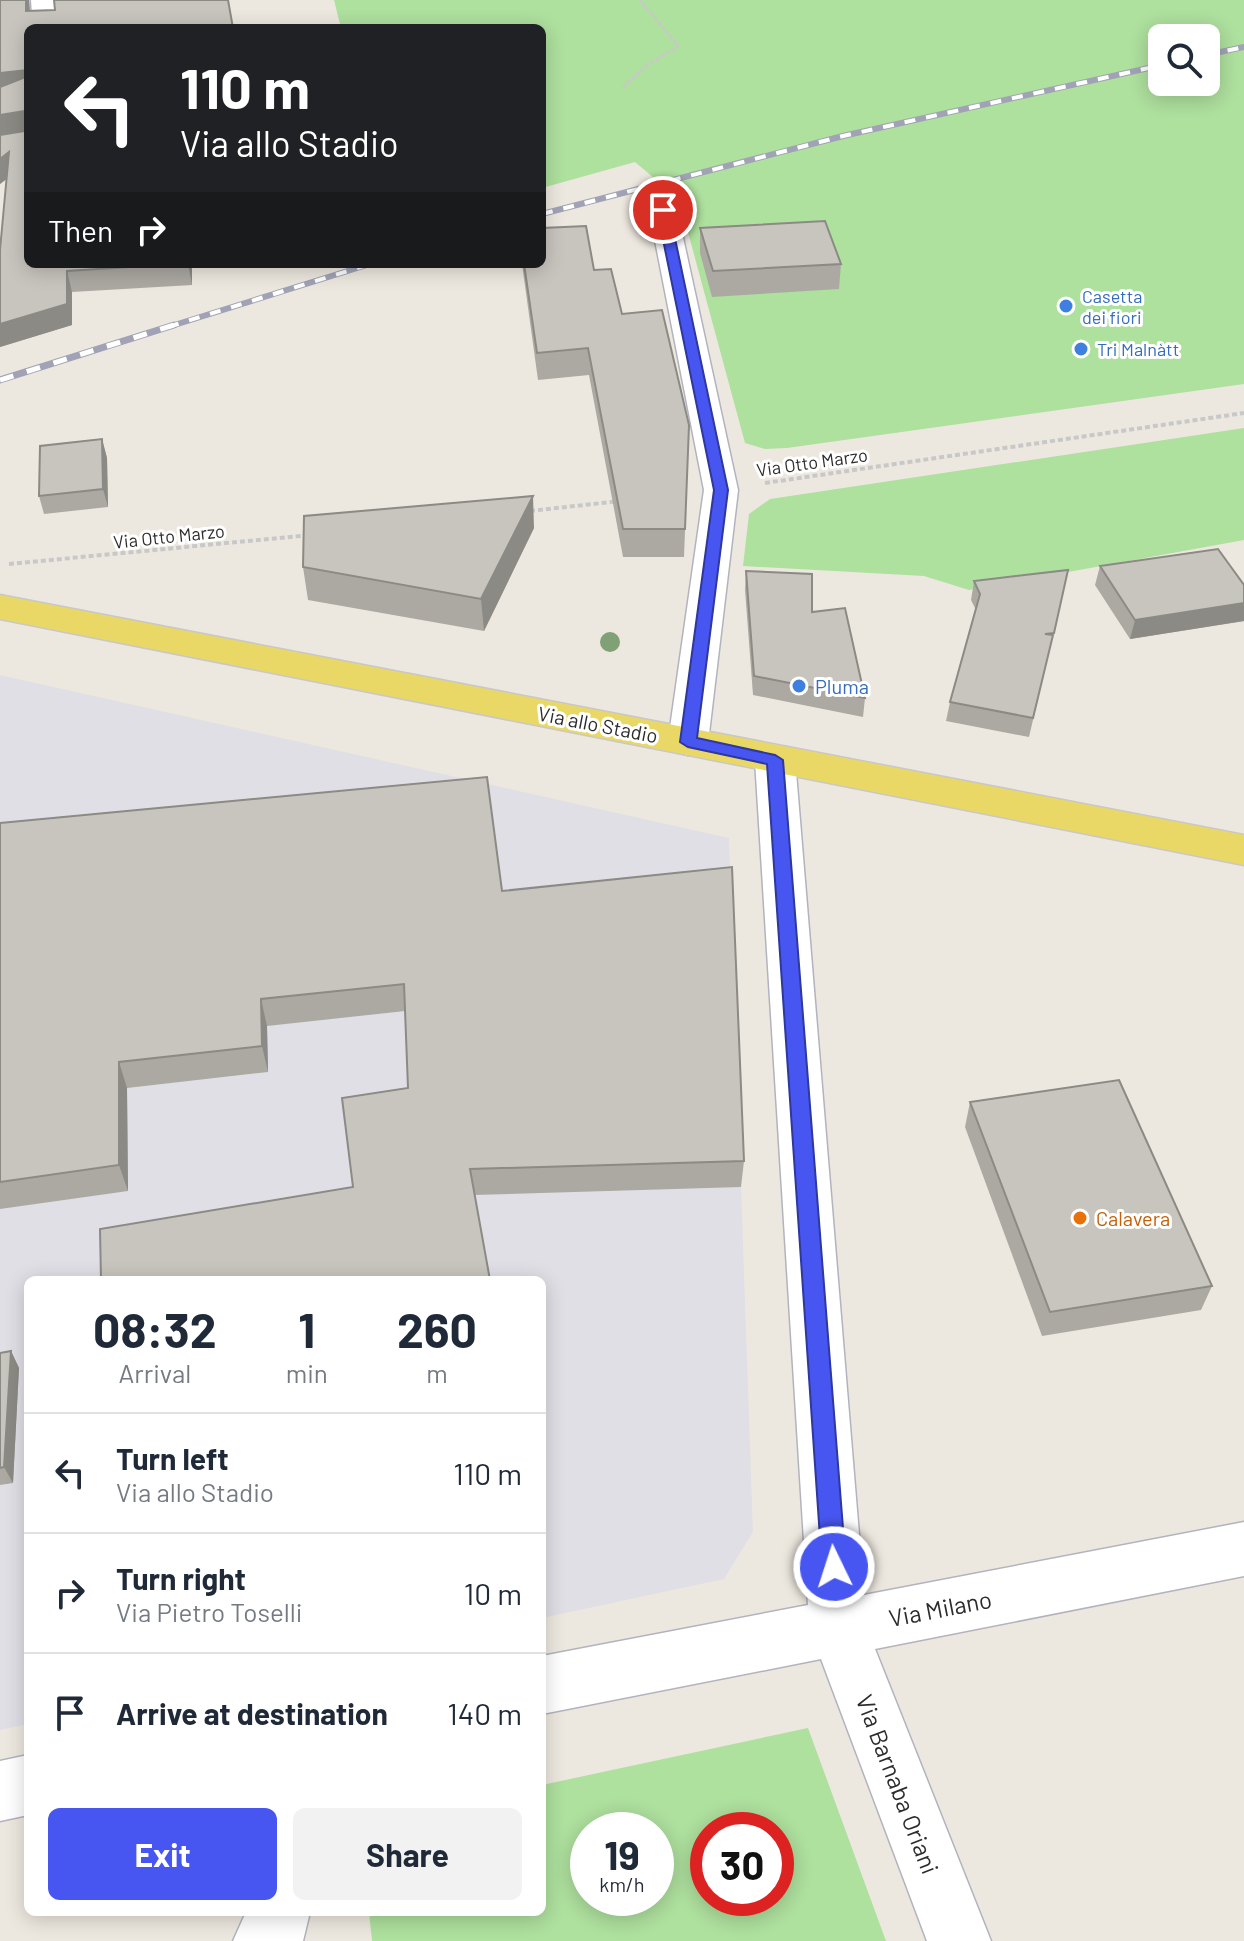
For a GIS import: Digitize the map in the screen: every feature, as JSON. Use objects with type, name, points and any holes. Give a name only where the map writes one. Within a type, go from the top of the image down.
[{"type":"main road","name":"Via allo Stadio","points":[[0,607],[1244,850]]},
{"type":"street","points":[[43,0],[45,24]]},
{"type":"street","points":[[663,210],[721,490],[688,742]]},
{"type":"street","name":"Via Barnaba Oriani","points":[[775,760],[838,1628],[959,1941]]},
{"type":"street","name":"Via Milano","points":[[546,1684],[1244,1549]]},
{"type":"street","points":[[0,1791],[24,1786]]},
{"type":"path","points":[[623,87],[648,65],[678,46],[666,29],[642,9],[640,0]]},
{"type":"path","name":"Via Otto Marzo","points":[[721,490],[1244,413]]},
{"type":"path","points":[[517,512],[627,500]]},
{"type":"path","name":"Via Otto Marzo","points":[[0,565],[313,535]]},
{"type":"shaded area","points":[[0,675],[729,838],[753,1532],[724,1579],[546,1617],[546,1276],[24,1276],[24,1725],[0,1730]]},
{"type":"green space","points":[[334,0],[1244,0],[1244,384],[787,448],[765,449],[745,443],[679,199],[635,162],[546,187],[546,24],[340,24]]},
{"type":"green space","points":[[1244,428],[1244,540],[969,590],[924,576],[743,566],[749,514],[770,499]]},
{"type":"green space","points":[[808,1728],[886,1941],[372,1941],[369,1916],[546,1916],[546,1784]]},
{"type":"building","points":[[0,0],[26,0],[26,11],[55,10],[54,0],[228,0],[232,24],[24,24],[24,70],[0,73]]},
{"type":"building","points":[[24,78],[24,111],[0,115],[0,87]]},
{"type":"building","points":[[24,131],[24,268],[114,268],[67,271],[67,304],[0,324],[0,250],[9,152],[0,159],[0,135]]},
{"type":"building","points":[[825,221],[841,264],[713,271],[700,228]]},
{"type":"building","points":[[586,226],[594,270],[611,269],[622,314],[662,310],[689,425],[685,529],[623,529],[588,348],[537,353],[525,268],[546,268],[546,228]]},
{"type":"building","points":[[102,439],[103,489],[39,496],[40,446]]},
{"type":"building","points":[[533,496],[481,599],[303,567],[304,516]]},
{"type":"building","points":[[1218,549],[1244,585],[1244,603],[1135,620],[1100,566]]},
{"type":"building","points":[[1068,570],[1054,633],[1045,634],[1053,635],[1033,718],[950,702],[980,594],[974,581]]},
{"type":"building","points":[[746,571],[812,574],[812,612],[845,608],[865,698],[754,676]]},
{"type":"building","points":[[487,777],[502,891],[732,867],[744,1161],[470,1169],[489,1276],[101,1276],[100,1229],[353,1187],[342,1098],[408,1088],[404,984],[261,999],[262,1046],[119,1062],[119,1165],[0,1182],[0,823]]},
{"type":"building","name":"Calavera","points":[[1119,1080],[1212,1286],[1050,1312],[970,1102]]},
{"type":"building","points":[[11,1351],[4,1467],[0,1468],[0,1353]]},
{"type":"railway","points":[[1220,52],[1244,47]]},
{"type":"railway","points":[[546,213],[843,136],[1148,68]]},
{"type":"railway","points":[[168,327],[357,268]]},
{"type":"railway","points":[[0,380],[174,325]]},
{"type":"place","name":"Casetta dei fiori","points":[[1066,306]]},
{"type":"place","name":"Tri Malnàtt","points":[[1081,349]]},
{"type":"place","name":"Pluma","points":[[799,686]]},
{"type":"place","name":"Calavera","points":[[1080,1218]]},
{"type":"route","points":[[663,210],[721,490],[688,742],[775,760],[834,1567]]}]
